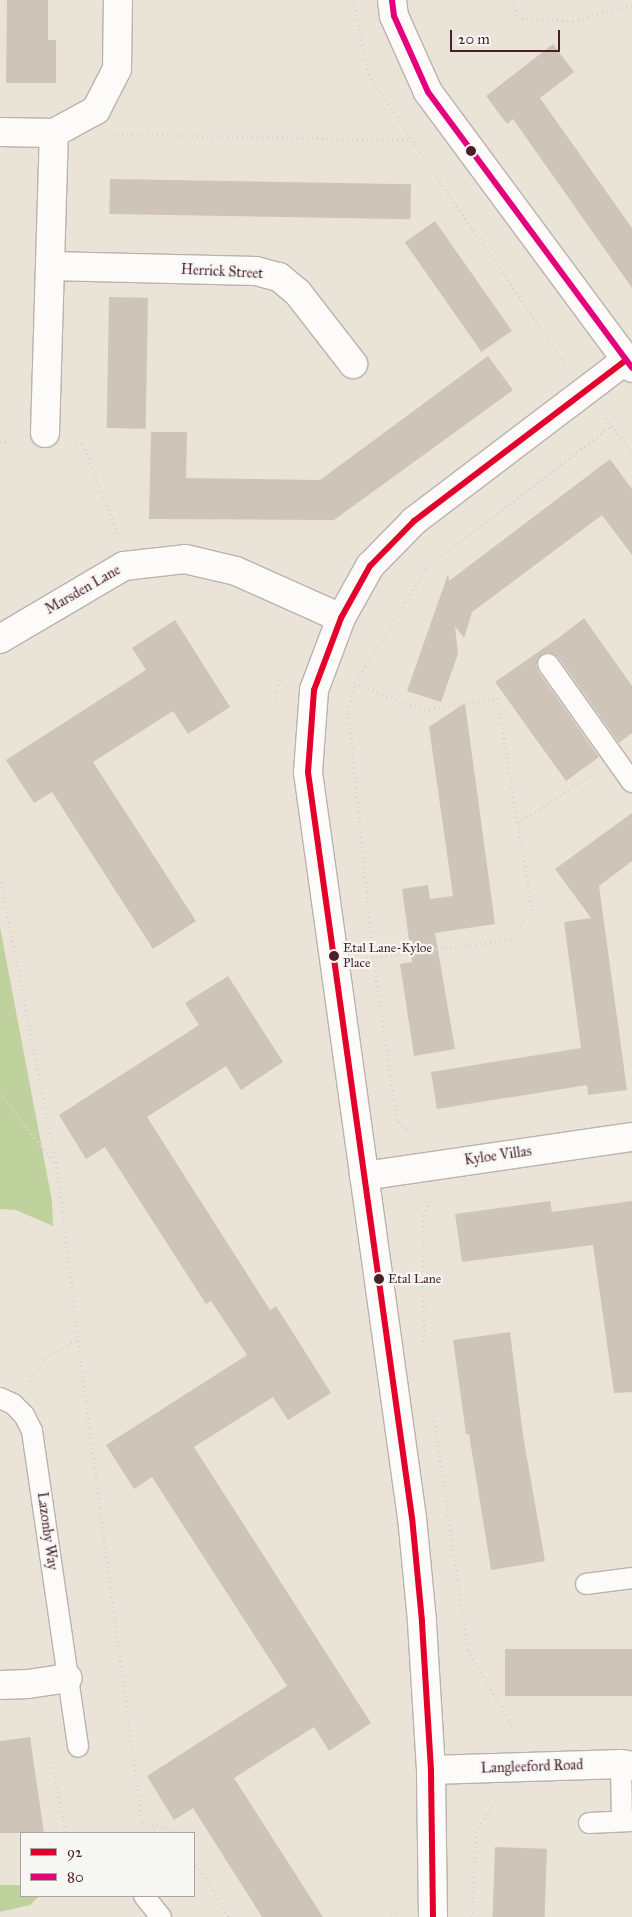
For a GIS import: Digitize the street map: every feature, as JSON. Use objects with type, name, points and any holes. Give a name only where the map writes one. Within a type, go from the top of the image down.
[{"type":"street","points":[[0,132],[54,133],[96,110],[117,69],[118,0]]},
{"type":"street","points":[[392,0],[394,16],[428,92],[629,364],[585,392],[414,521],[370,566],[341,618],[314,690],[308,772],[412,1518],[422,1621],[431,1770],[433,1917]]},
{"type":"street","points":[[45,433],[54,133]]},
{"type":"street","name":"Herrick Street","points":[[50,266],[256,272],[279,277],[298,292],[353,364]]},
{"type":"street","name":"Marsden Lane","points":[[0,638],[124,566],[185,559],[236,572],[341,618]]},
{"type":"street","name":"Kyloe Villas","points":[[364,1176],[632,1137]]},
{"type":"street","points":[[0,1685],[28,1684],[68,1678]]},
{"type":"street","name":"Langleeford Road","points":[[431,1770],[626,1765]]},
{"type":"lane","points":[[548,664],[632,782]]},
{"type":"lane","name":"Lazonby Way","points":[[6,1401],[24,1416],[32,1431],[78,1747]]},
{"type":"lane","points":[[586,1584],[632,1578]]},
{"type":"lane","points":[[589,1823],[627,1821],[626,1765]]},
{"type":"lane","points":[[145,1897],[161,1917]]},
{"type":"path","points":[[352,0],[369,74],[411,140],[585,392],[632,454]]},
{"type":"path","points":[[513,0],[517,18],[573,22],[632,4]]},
{"type":"path","points":[[113,134],[411,140]]},
{"type":"path","points":[[0,442],[18,442]]},
{"type":"path","points":[[73,444],[83,444],[119,537],[124,566]]},
{"type":"path","points":[[321,671],[424,710],[497,698],[532,908],[512,940],[334,962]]},
{"type":"path","points":[[518,823],[615,758]]},
{"type":"path","points":[[0,877],[57,1167],[142,1822],[175,1830],[176,1832]]},
{"type":"path","points":[[0,1094],[57,1167]]},
{"type":"path","points":[[6,1401],[44,1358],[78,1338]]},
{"type":"path","points":[[68,1832],[50,1751],[78,1747]]},
{"type":"path","points":[[151,1832],[157,1826]]},
{"type":"path","points":[[195,1862],[229,1917]]},
{"type":"green space","points":[[0,927],[52,1201],[53,1226],[16,1210],[0,1209]]},
{"type":"green space","points":[[0,1885],[20,1885],[20,1897],[38,1897],[30,1905],[0,1912]]},
{"type":"building","points":[[7,0],[48,0],[48,40],[56,40],[56,83],[6,83]]},
{"type":"building","points":[[553,44],[574,72],[540,98],[632,228],[632,288],[513,119],[507,124],[486,96]]},
{"type":"building","points":[[110,179],[411,184],[410,219],[109,214]]},
{"type":"building","points":[[435,221],[512,331],[482,352],[405,242]]},
{"type":"building","points":[[109,297],[148,298],[146,429],[107,428]]},
{"type":"building","points":[[488,356],[513,390],[334,520],[149,519],[151,432],[187,432],[186,478],[320,480]]},
{"type":"building","points":[[610,459],[632,489],[632,555],[602,515],[472,612],[464,638],[455,626],[458,654],[441,702],[407,691],[448,574],[449,581]]},
{"type":"building","points":[[584,618],[632,686],[632,733],[619,743],[558,657],[547,652],[541,655],[536,665],[538,671],[599,757],[566,781],[495,682]]},
{"type":"building","points":[[175,620],[230,707],[188,734],[173,711],[93,762],[196,921],[153,949],[52,792],[34,803],[6,760],[146,670],[132,648]]},
{"type":"building","points":[[465,703],[495,924],[435,933],[455,1049],[414,1056],[400,964],[412,962],[402,889],[428,885],[430,899],[453,896],[429,727]]},
{"type":"building","points":[[632,813],[632,861],[599,886],[627,1090],[588,1095],[587,1085],[437,1109],[431,1072],[581,1048],[564,922],[591,918],[555,869]]},
{"type":"building","points":[[228,976],[283,1062],[241,1090],[226,1066],[147,1117],[270,1310],[276,1306],[331,1393],[288,1420],[273,1397],[194,1447],[371,1723],[329,1751],[314,1727],[234,1778],[323,1917],[262,1917],[193,1808],[174,1820],[147,1776],[287,1686],[152,1477],[134,1489],[106,1445],[247,1355],[211,1301],[206,1304],[105,1147],[86,1159],[59,1115],[199,1025],[185,1003]]},
{"type":"building","points":[[550,1201],[552,1212],[632,1201],[632,1392],[614,1393],[593,1245],[462,1262],[455,1214]]},
{"type":"building","points":[[510,1332],[523,1435],[545,1561],[491,1570],[469,1434],[466,1434],[453,1340]]},
{"type":"building","points":[[505,1649],[632,1649],[632,1696],[505,1696]]},
{"type":"building","points":[[30,1737],[44,1832],[0,1833],[0,1741]]},
{"type":"building","points":[[495,1847],[547,1849],[545,1917],[493,1917]]},
{"type":"transit line","name":"80","points":[[392,0],[394,16],[428,92],[632,368]]},
{"type":"transit line","name":"92","points":[[433,1917],[431,1770],[422,1621],[412,1518],[308,772],[314,690],[341,618],[370,566],[414,521],[626,360]]},
{"type":"place","name":"Etal Lane-Kyloe Place","points":[[334,956]]},
{"type":"place","name":"Etal Lane","points":[[379,1279]]}]
